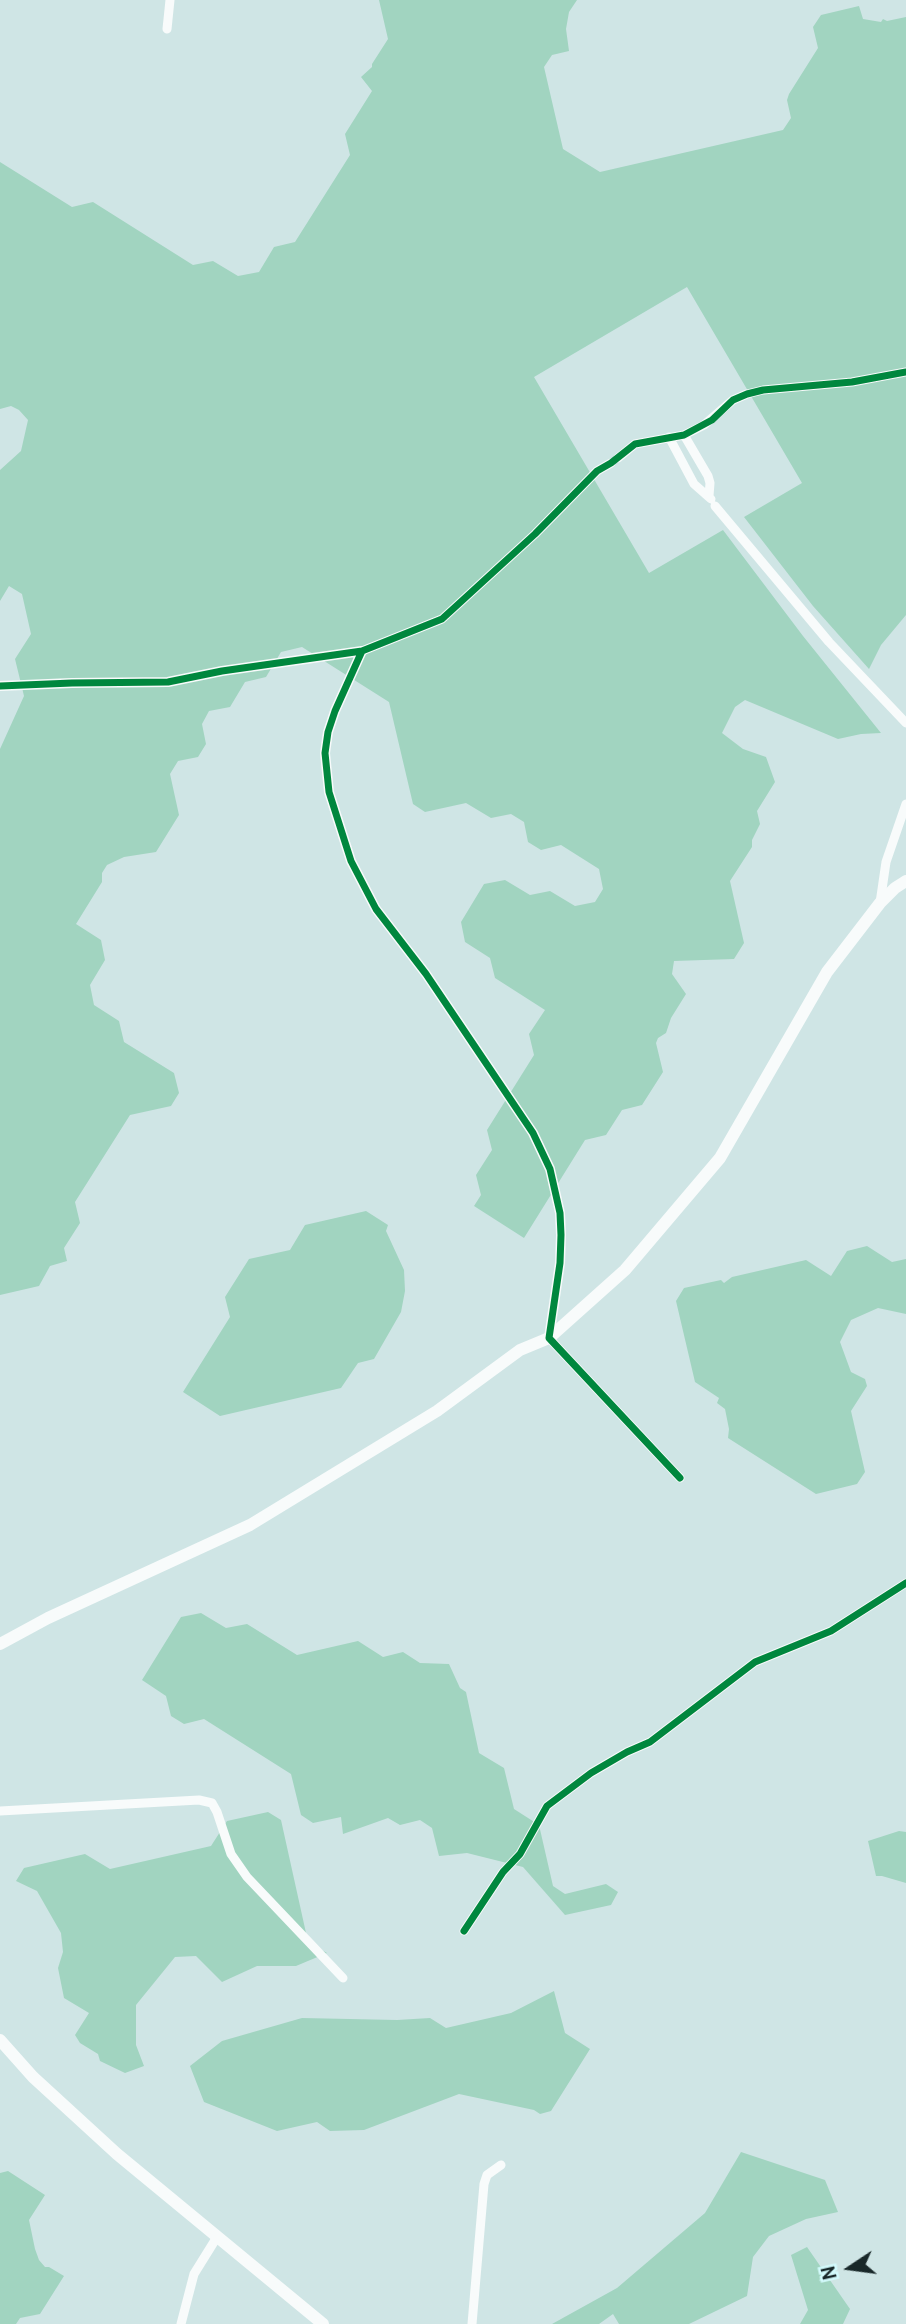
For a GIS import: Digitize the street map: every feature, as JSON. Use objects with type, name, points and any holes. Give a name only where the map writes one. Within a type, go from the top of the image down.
[{"type":"main road","points":[[0,1644],[48,1618],[250,1525],[428,1417],[520,1350],[549,1338],[625,1270],[720,1158],[827,972],[880,903],[906,881]]},
{"type":"main road","points":[[0,2040],[33,2077],[97,2136],[323,2324]]},
{"type":"street","points":[[167,29],[170,0]]},
{"type":"street","points":[[0,686],[168,682],[222,671],[362,651],[442,619],[536,534],[597,471],[615,461],[635,444],[684,435],[712,420],[733,400],[747,394],[763,390],[852,382],[906,372]]},
{"type":"street","points":[[684,435],[708,476],[711,501]]},
{"type":"street","points":[[669,437],[694,485],[711,501],[829,642],[906,723]]},
{"type":"street","points":[[362,651],[335,711],[325,753],[329,792],[351,861],[370,897],[533,1133],[550,1169],[560,1213],[561,1235],[560,1263],[549,1338],[680,1478]]},
{"type":"street","points":[[880,903],[886,862],[906,804]]},
{"type":"street","points":[[464,1931],[503,1872],[520,1854],[547,1806],[591,1773],[650,1742],[755,1662],[831,1631],[906,1583]]},
{"type":"street","points":[[0,1811],[199,1800],[212,1803],[231,1854],[247,1877],[343,1978]]},
{"type":"street","points":[[472,2324],[484,2184],[487,2175],[501,2165]]},
{"type":"street","points":[[181,2324],[194,2274],[217,2237]]},
{"type":"green space","points":[[379,0],[577,0],[569,12],[566,29],[569,51],[552,55],[544,67],[563,149],[600,172],[783,130],[791,118],[787,100],[789,94],[818,48],[813,27],[821,15],[859,6],[863,19],[881,22],[883,19],[887,21],[906,17],[906,615],[881,645],[869,669],[813,606],[744,517],[802,483],[687,287],[534,377],[649,573],[723,530],[881,733],[838,739],[745,700],[735,707],[722,733],[743,749],[766,757],[775,782],[757,811],[760,824],[752,840],[752,847],[730,881],[744,943],[734,959],[674,961],[672,974],[686,994],[671,1018],[666,1033],[658,1038],[656,1043],[663,1072],[642,1105],[622,1110],[606,1135],[585,1140],[524,1238],[474,1206],[481,1195],[476,1175],[492,1150],[487,1130],[534,1055],[529,1034],[545,1010],[495,978],[490,958],[465,942],[461,922],[484,884],[505,880],[530,895],[550,891],[575,906],[595,902],[603,889],[599,869],[561,845],[541,850],[528,842],[524,822],[511,814],[491,818],[466,803],[425,812],[413,804],[389,702],[302,647],[281,652],[266,677],[245,682],[230,707],[209,711],[202,724],[206,744],[198,757],[178,761],[170,774],[179,815],[156,852],[124,857],[107,865],[102,873],[102,882],[76,924],[101,940],[105,960],[90,985],[94,1005],[119,1021],[124,1042],[174,1073],[179,1093],[171,1106],[130,1115],[75,1202],[80,1223],[64,1248],[67,1261],[50,1266],[39,1286],[0,1295],[0,749],[24,696],[15,659],[31,634],[22,594],[9,586],[0,601],[0,470],[21,451],[28,420],[11,406],[0,409],[0,162],[72,207],[93,202],[193,265],[213,261],[238,276],[259,272],[274,247],[295,242],[350,155],[345,134],[372,91],[361,77],[372,67],[388,39]]},
{"type":"green space","points":[[366,1211],[388,1225],[386,1231],[404,1270],[405,1291],[401,1312],[374,1359],[358,1363],[341,1388],[220,1416],[183,1392],[230,1317],[225,1297],[249,1259],[290,1250],[305,1225]]},
{"type":"green space","points":[[867,1246],[892,1262],[906,1259],[906,1314],[878,1308],[851,1320],[840,1342],[851,1372],[865,1379],[867,1386],[851,1411],[865,1472],[857,1484],[816,1494],[728,1438],[725,1409],[717,1403],[719,1398],[695,1382],[676,1301],[684,1288],[721,1280],[724,1283],[732,1277],[806,1260],[831,1276],[847,1251]]},
{"type":"green space","points":[[201,1613],[226,1628],[247,1624],[297,1655],[358,1641],[383,1657],[403,1652],[420,1663],[449,1664],[460,1688],[466,1692],[479,1753],[504,1768],[514,1809],[539,1825],[553,1886],[565,1894],[606,1884],[618,1892],[611,1905],[565,1915],[523,1867],[467,1853],[439,1856],[432,1828],[420,1820],[400,1825],[388,1818],[343,1834],[341,1817],[313,1823],[301,1815],[291,1774],[204,1719],[184,1724],[171,1716],[166,1696],[142,1680],[181,1617]]},
{"type":"green space","points":[[268,1812],[281,1820],[308,1942],[327,1953],[296,1966],[257,1966],[222,1982],[196,1956],[175,1957],[136,2005],[136,2045],[144,2066],[125,2073],[100,2061],[98,2054],[80,2043],[75,2035],[89,2013],[64,1998],[58,1968],[63,1952],[61,1933],[37,1891],[16,1881],[24,1868],[85,1854],[110,1869],[211,1846],[227,1821]]},
{"type":"green space","points":[[899,1831],[906,1832],[906,1883],[876,1876],[868,1841]]},
{"type":"green space","points":[[554,1991],[565,2033],[590,2049],[551,2111],[540,2114],[534,2110],[459,2094],[364,2130],[330,2131],[317,2122],[277,2131],[204,2102],[190,2066],[222,2041],[302,2018],[430,2018],[446,2028],[511,2013]]},
{"type":"green space","points":[[741,2152],[825,2180],[838,2212],[806,2219],[769,2236],[753,2257],[747,2296],[689,2324],[619,2324],[613,2314],[599,2324],[552,2324],[617,2288],[705,2213]]},
{"type":"green space","points":[[8,2171],[45,2195],[29,2220],[35,2249],[45,2267],[64,2276],[40,2314],[20,2318],[16,2324],[0,2324],[0,2173]]},
{"type":"green space","points":[[807,2247],[850,2309],[843,2324],[800,2324],[808,2310],[791,2255]]},
{"type":"cycle path","points":[[362,651],[442,619],[535,534],[597,471],[635,444],[684,435],[712,420],[733,400],[747,394],[763,390],[852,382],[906,372]]},
{"type":"cycle path","points":[[0,686],[168,682],[222,671],[362,651],[335,711],[325,753],[329,792],[351,861],[376,909],[426,974],[533,1133],[550,1169],[560,1213],[561,1235],[560,1263],[549,1338],[680,1478]]},
{"type":"cycle path","points":[[464,1931],[503,1872],[520,1854],[547,1806],[591,1773],[650,1742],[755,1662],[831,1631],[906,1583]]}]
